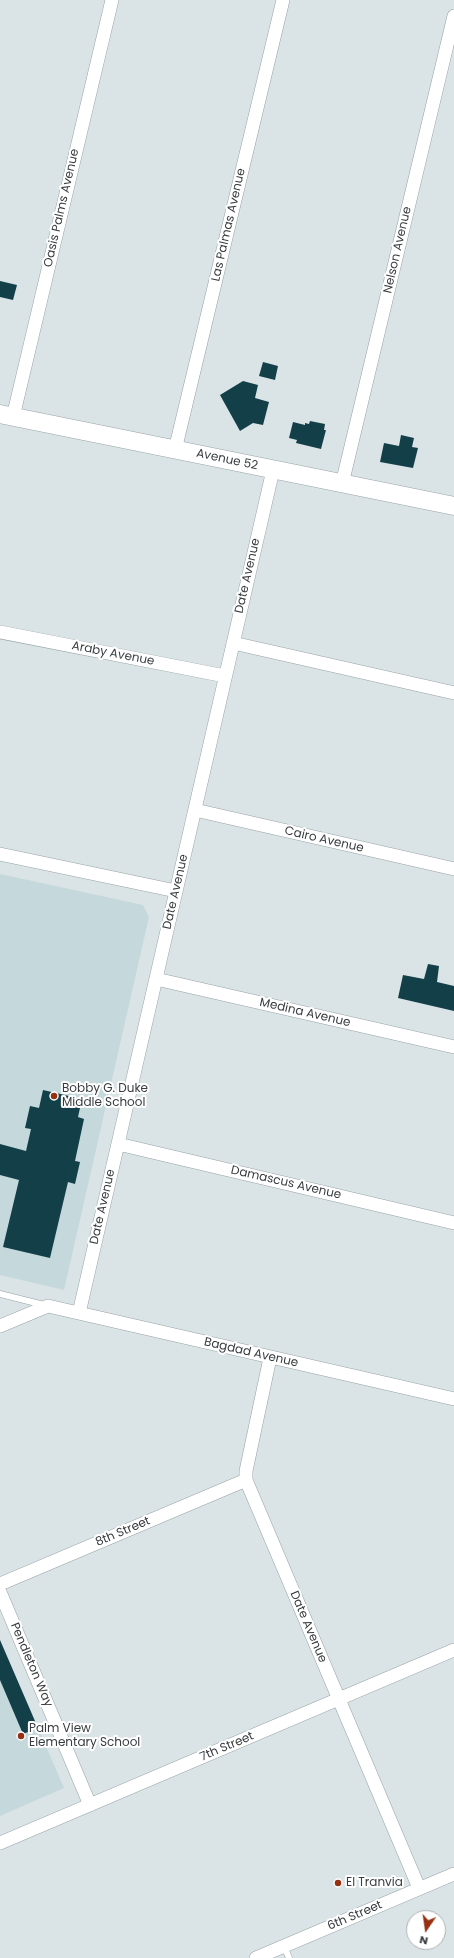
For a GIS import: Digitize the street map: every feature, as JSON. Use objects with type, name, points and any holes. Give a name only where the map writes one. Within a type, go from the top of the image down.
[{"type":"main road","name":"Avenue 52","points":[[6,416],[454,506]]},
{"type":"street","name":"Oasis Palms Avenue","points":[[6,416],[112,0]]},
{"type":"street","name":"Las Palmas Avenue","points":[[175,450],[283,0]]},
{"type":"street","name":"Nelson Avenue","points":[[342,484],[454,16]]},
{"type":"street","name":"Date Avenue","points":[[78,1313],[273,470]]},
{"type":"street","name":"Araby Avenue","points":[[0,632],[225,676]]},
{"type":"street","points":[[233,643],[454,693]]},
{"type":"street","name":"Cairo Avenue","points":[[194,810],[454,869]]},
{"type":"street","points":[[0,854],[176,891]]},
{"type":"street","name":"Medina Avenue","points":[[156,979],[454,1046]]},
{"type":"street","name":"Damascus Avenue","points":[[118,1144],[454,1223]]},
{"type":"street","points":[[0,1326],[48,1306]]},
{"type":"street","name":"Bagdad Avenue","points":[[48,1306],[454,1399]]},
{"type":"street","name":"Date Avenue","points":[[270,1358],[246,1471],[246,1480],[419,1888]]},
{"type":"street","name":"8th Street","points":[[0,1584],[246,1480]]},
{"type":"street","name":"Pendleton Way","points":[[0,1592],[90,1805]]},
{"type":"street","name":"7th Street","points":[[0,1843],[454,1650]]},
{"type":"street","name":"6th Street","points":[[256,1958],[286,1952],[419,1888],[454,1874]]},
{"type":"lane","points":[[0,1294],[48,1306]]},
{"type":"shaded area","name":"Bobby G. Duke Middle School","points":[[0,874],[143,905],[149,917],[64,1290],[0,1275]]},
{"type":"shaded area","name":"Palm View Elementary School","points":[[0,1640],[64,1788],[0,1816]]},
{"type":"building","points":[[0,281],[17,285],[13,300],[0,297]]},
{"type":"building","points":[[263,362],[278,366],[275,380],[259,376]]},
{"type":"building","points":[[243,381],[258,385],[255,398],[269,402],[263,425],[253,423],[240,431],[220,395]]},
{"type":"building","points":[[310,421],[325,424],[324,430],[326,430],[321,449],[296,443],[297,440],[289,438],[293,422],[305,425],[305,423],[309,424]]},
{"type":"building","points":[[401,435],[414,438],[412,447],[418,448],[413,468],[380,462],[384,443],[399,446]]},
{"type":"building","points":[[428,964],[439,966],[437,982],[454,986],[454,1011],[398,998],[403,975],[424,979]]},
{"type":"building","points":[[43,1090],[82,1099],[78,1117],[84,1119],[75,1161],[80,1162],[75,1184],[68,1182],[50,1258],[3,1247],[19,1180],[0,1175],[0,1144],[26,1151],[31,1129],[25,1128],[30,1106],[39,1108]]},
{"type":"building","points":[[0,1640],[38,1728],[23,1734],[0,1680]]},
{"type":"place","name":"Bobby G. Duke Middle School","points":[[54,1096]]},
{"type":"place","name":"Palm View Elementary School","points":[[21,1736]]},
{"type":"place","name":"El Tranvia","points":[[338,1883]]}]
